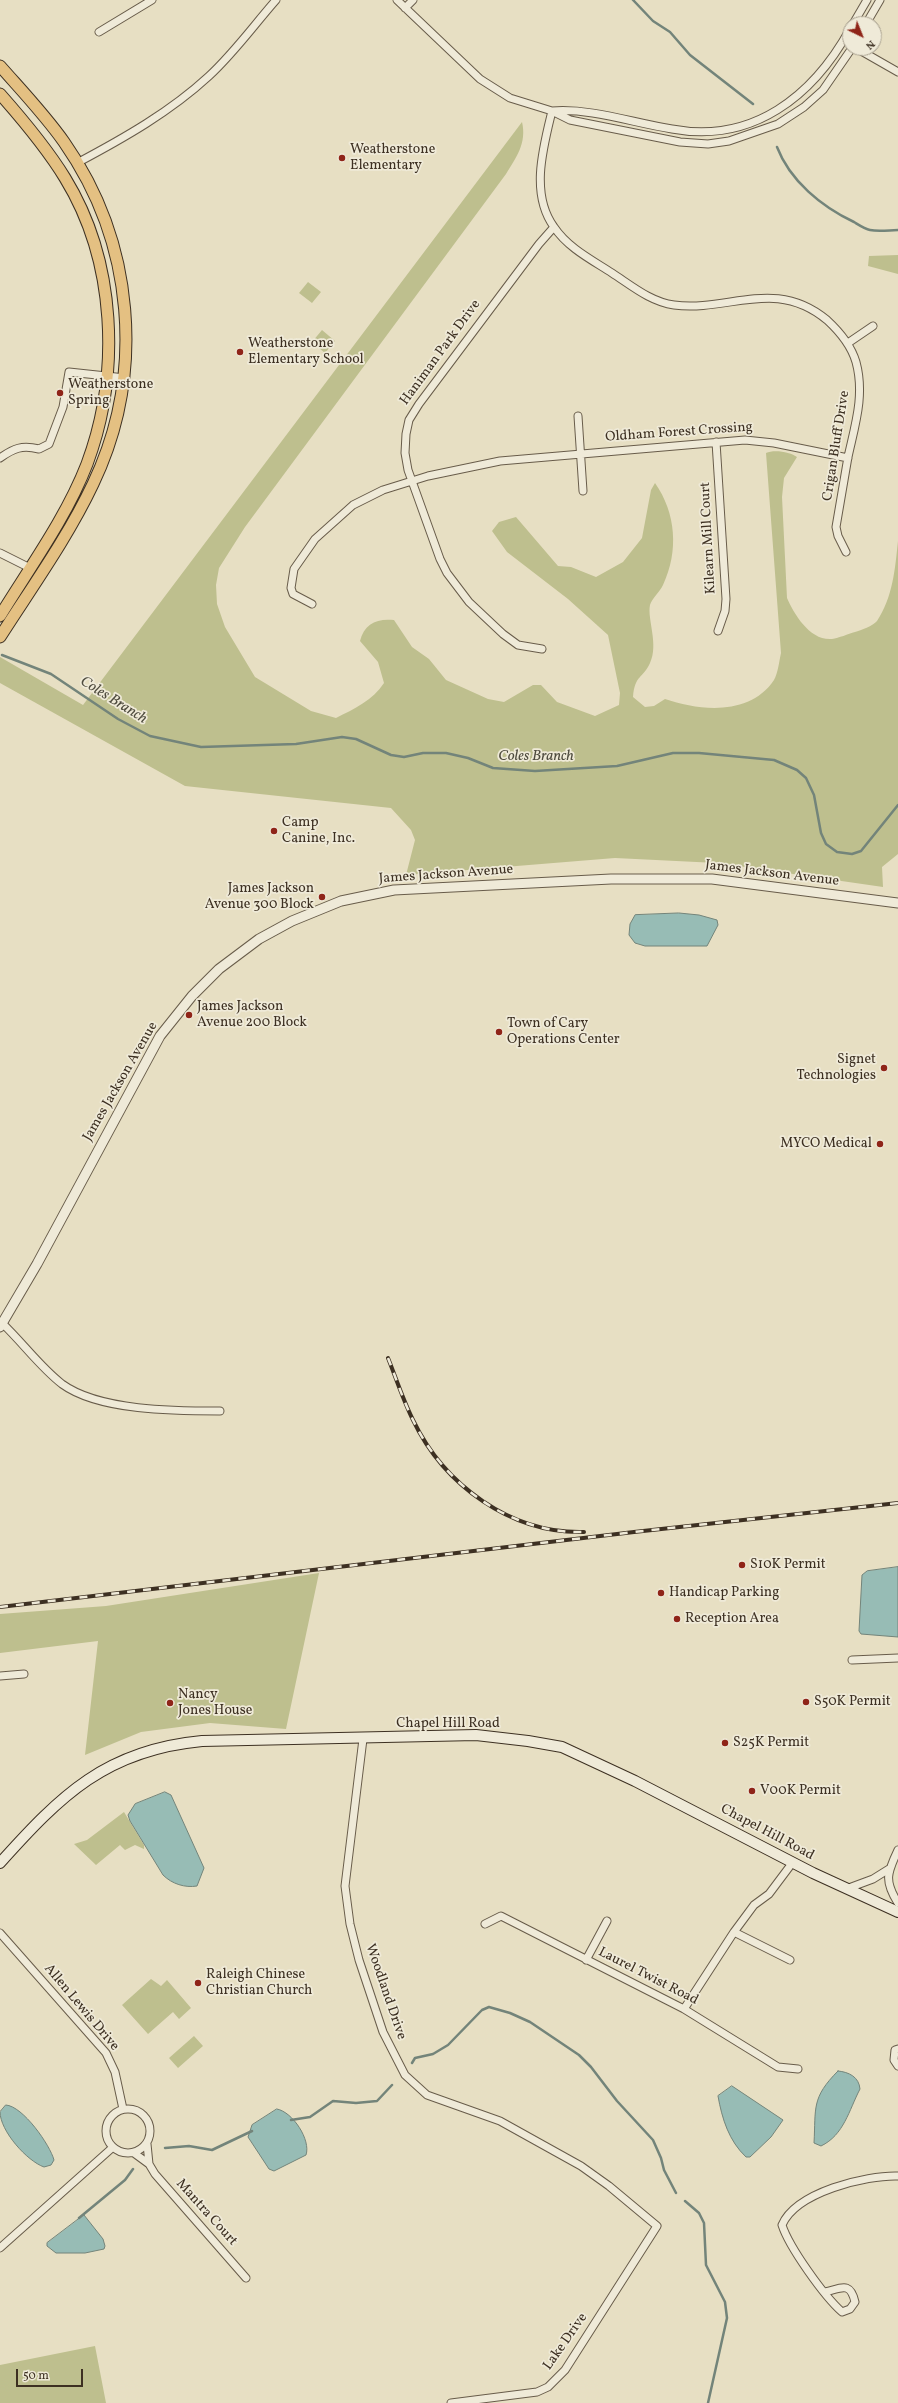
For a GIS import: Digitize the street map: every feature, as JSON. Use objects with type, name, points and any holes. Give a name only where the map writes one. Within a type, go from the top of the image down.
[{"type":"main road","points":[[0,66],[60,137],[77,163],[104,216],[119,265],[127,320],[125,378],[110,442],[94,483],[62,538],[0,637]]},
{"type":"main road","points":[[0,94],[46,149],[80,208],[101,270],[109,335],[107,376],[97,434],[87,464],[59,519],[0,616]]},
{"type":"main road","points":[[61,173],[77,163]]},
{"type":"main road","name":"Chapel Hill Road","points":[[0,1863],[54,1806],[82,1782],[111,1765],[144,1752],[172,1744],[202,1741],[363,1739],[476,1735],[528,1741],[562,1747],[642,1784],[846,1889],[898,1912]]},
{"type":"street","points":[[99,32],[152,0]]},
{"type":"street","points":[[77,163],[146,125],[182,99],[226,59],[276,0]]},
{"type":"street","points":[[397,0],[489,86],[510,98],[552,111],[570,120],[680,142],[708,144],[729,141],[764,131],[804,107],[832,80],[847,56]]},
{"type":"street","points":[[405,8],[413,0]]},
{"type":"street","points":[[858,16],[867,0]]},
{"type":"street","points":[[871,16],[880,0]]},
{"type":"street","points":[[552,111],[570,110],[675,130],[703,132],[740,126],[772,113],[799,95],[824,70],[842,49]]},
{"type":"street","points":[[870,56],[898,72]]},
{"type":"street","name":"Crigan Bluff Drive","points":[[552,111],[540,175],[544,200],[554,227],[582,254],[656,301],[688,306],[758,298],[787,300],[808,308],[821,316],[848,343],[855,361],[860,391],[836,527],[838,536],[846,552]]},
{"type":"street","name":"Haniman Park Drive","points":[[542,650],[518,645],[485,618],[458,588],[437,553],[412,481],[405,453],[406,434],[409,420],[438,378],[539,244],[554,227]]},
{"type":"street","points":[[848,343],[873,326]]},
{"type":"street","points":[[0,458],[16,448],[27,446],[39,449],[49,444],[63,407],[69,372],[125,378]]},
{"type":"street","points":[[578,416],[584,490]]},
{"type":"street","name":"Oldham Forest Crossing","points":[[312,604],[293,594],[291,588],[294,569],[315,539],[353,505],[383,490],[412,481],[500,461],[716,442],[759,441],[848,458]]},
{"type":"street","name":"Kilearn Mill Court","points":[[716,442],[726,599],[725,611],[718,631]]},
{"type":"street","points":[[0,553],[30,568]]},
{"type":"street","name":"James Jackson Avenue","points":[[1,1325],[27,1282],[160,1036],[192,996],[219,969],[254,942],[292,921],[341,901],[394,890],[611,879],[712,879],[898,903]]},
{"type":"street","points":[[1,1325],[21,1341],[44,1368],[63,1385],[78,1394],[113,1404],[185,1411],[220,1411]]},
{"type":"street","points":[[852,1660],[898,1658]]},
{"type":"street","points":[[0,1676],[24,1674]]},
{"type":"street","name":"Woodland Drive","points":[[363,1739],[345,1886],[350,1924],[359,1960],[383,2032],[405,2075],[427,2095],[500,2121],[581,2166],[609,2186],[657,2226]]},
{"type":"street","points":[[898,1850],[889,1869],[888,1878],[891,1892],[898,1903]]},
{"type":"street","points":[[684,2009],[734,1932],[754,1905],[769,1894],[793,1862]]},
{"type":"street","points":[[846,1889],[873,1879],[889,1869]]},
{"type":"street","name":"Laurel Twist Road","points":[[485,1924],[501,1916],[684,2009],[778,2067],[798,2069]]},
{"type":"street","points":[[586,1960],[607,1921]]},
{"type":"street","points":[[734,1932],[790,1960]]},
{"type":"street","name":"Allen Lewis Drive","points":[[0,1933],[106,2053],[114,2072],[123,2109]]},
{"type":"street","points":[[898,2049],[895,2050],[894,2060],[898,2066]]},
{"type":"street","points":[[123,2109],[136,2110],[147,2118],[151,2130],[147,2144],[134,2153],[122,2153],[112,2148],[107,2138],[107,2124],[114,2114],[123,2109]]},
{"type":"street","name":"Mantra Court","points":[[147,2144],[149,2164]]},
{"type":"street","points":[[0,2248],[112,2148]]},
{"type":"street","name":"Mantra Court","points":[[134,2153],[149,2164],[160,2180],[246,2278]]},
{"type":"street","points":[[825,2292],[785,2235],[782,2225],[785,2217],[813,2197],[836,2187],[863,2180],[898,2176]]},
{"type":"street","name":"Lake Drive","points":[[451,2403],[537,2392],[556,2380],[565,2370],[657,2226]]},
{"type":"green space","points":[[522,122],[523,137],[520,150],[506,174],[245,527],[219,568],[216,585],[217,604],[225,627],[255,677],[311,711],[336,718],[369,699],[384,683],[378,662],[360,641],[368,626],[382,620],[394,620],[412,647],[429,659],[446,680],[488,699],[504,702],[533,685],[541,685],[557,702],[595,716],[619,705],[620,693],[608,635],[568,599],[507,552],[492,531],[499,522],[516,517],[558,566],[571,567],[596,577],[623,562],[642,538],[651,490],[655,483],[662,495],[671,519],[673,546],[668,572],[662,588],[652,600],[650,605],[653,640],[652,656],[647,668],[637,680],[633,697],[645,707],[654,706],[665,699],[693,706],[709,708],[724,708],[738,705],[752,700],[764,692],[774,680],[781,653],[766,453],[778,451],[791,454],[797,457],[784,478],[782,497],[787,598],[799,619],[810,631],[817,636],[832,639],[864,629],[873,625],[877,621],[890,593],[898,541],[898,854],[882,867],[883,887],[717,863],[615,858],[406,875],[415,840],[411,830],[391,808],[185,786],[0,683],[0,657],[83,705]]},
{"type":"green space","points":[[898,255],[898,274],[868,266],[869,256]]},
{"type":"green space","points":[[308,282],[321,292],[312,303],[299,293]]},
{"type":"green space","points":[[322,330],[335,341],[325,353],[312,342]]},
{"type":"green space","points":[[319,1573],[286,1729],[210,1723],[141,1732],[85,1755],[98,1641],[0,1653],[0,1614],[106,1606]]},
{"type":"green space","points":[[124,1812],[144,1845],[144,1849],[135,1845],[125,1850],[120,1845],[96,1865],[74,1844],[87,1840]]},
{"type":"green space","points":[[151,1979],[161,1986],[167,1980],[191,2008],[179,2019],[173,2012],[148,2034],[122,2005]]},
{"type":"green space","points":[[194,2036],[203,2046],[178,2068],[169,2058]]},
{"type":"green space","points":[[95,2346],[106,2403],[0,2403],[0,2365]]},
{"type":"water","points":[[679,913],[699,915],[717,920],[718,925],[707,946],[645,946],[635,943],[629,935],[630,924],[635,915]]},
{"type":"water","points":[[898,1567],[898,1637],[861,1634],[859,1631],[862,1575],[867,1571]]},
{"type":"water","points":[[165,1792],[171,1795],[204,1868],[197,1886],[179,1885],[170,1881],[163,1875],[130,1821],[128,1815],[135,1804]]},
{"type":"water","points":[[838,2071],[856,2078],[860,2089],[841,2129],[829,2141],[821,2146],[814,2143],[815,2112],[819,2096],[829,2080]]},
{"type":"water","points":[[732,2086],[783,2120],[771,2137],[750,2157],[746,2157],[735,2144],[727,2129],[722,2113],[718,2096]]},
{"type":"water","points":[[6,2105],[13,2107],[20,2112],[42,2136],[54,2160],[51,2165],[44,2167],[37,2164],[23,2152],[9,2136],[1,2120],[0,2112]]},
{"type":"water","points":[[277,2109],[289,2115],[295,2121],[306,2142],[307,2149],[306,2155],[274,2171],[269,2169],[248,2137],[252,2125]]},
{"type":"water","points":[[84,2215],[103,2239],[105,2246],[104,2249],[85,2253],[56,2253],[47,2246],[47,2243]]},
{"type":"waterway","points":[[633,0],[653,21],[670,32],[690,55],[753,104]]},
{"type":"waterway","points":[[777,147],[790,171],[799,182],[808,192],[830,209],[868,229],[877,231],[898,230]]},
{"type":"waterway","name":"Coles Branch","points":[[2,655],[51,674],[118,719],[150,736],[201,747],[296,744],[342,737],[356,739],[391,755],[404,757],[423,753],[446,753],[468,758],[493,768],[535,771],[617,766],[673,753],[699,753],[774,760],[797,770],[806,778],[814,795],[821,833],[826,844],[837,852],[852,854],[861,851],[898,805]]},
{"type":"waterway","points":[[412,2063],[415,2058],[433,2054],[448,2045],[482,2010],[489,2007],[510,2013],[530,2022],[579,2055],[591,2067],[617,2101],[653,2140],[661,2158],[664,2170],[676,2193]]},
{"type":"waterway","points":[[291,2120],[310,2117],[333,2101],[356,2103],[377,2101],[392,2085]]},
{"type":"waterway","points":[[165,2148],[189,2146],[212,2150],[252,2131]]},
{"type":"waterway","points":[[79,2218],[125,2180],[133,2169]]},
{"type":"waterway","points":[[685,2201],[699,2213],[704,2223],[706,2265],[725,2302],[727,2318],[708,2403]]},
{"type":"railway","points":[[388,1358],[409,1412],[426,1444],[461,1485],[506,1515],[531,1524],[557,1530],[584,1532]]},
{"type":"railway","points":[[0,1607],[634,1532],[898,1503]]},
{"type":"place","name":"Weatherstone Elementary","points":[[342,158]]},
{"type":"place","name":"Weatherstone Elementary School","points":[[240,352]]},
{"type":"place","name":"Weatherstone Spring","points":[[60,393]]},
{"type":"place","name":"Camp Canine, Inc.","points":[[274,831]]},
{"type":"place","name":"James Jackson Avenue 300 Block","points":[[322,897]]},
{"type":"place","name":"James Jackson Avenue 200 Block","points":[[189,1015]]},
{"type":"place","name":"Town of Cary Operations Center","points":[[499,1032]]},
{"type":"place","name":"Signet Technologies","points":[[884,1068]]},
{"type":"place","name":"MYCO Medical","points":[[880,1144]]},
{"type":"place","name":"S10K Permit","points":[[742,1565]]},
{"type":"place","name":"Handicap Parking","points":[[661,1593]]},
{"type":"place","name":"Reception Area","points":[[677,1619]]},
{"type":"place","name":"S50K Permit","points":[[806,1702]]},
{"type":"place","name":"Nancy Jones House","points":[[170,1703]]},
{"type":"place","name":"S25K Permit","points":[[725,1743]]},
{"type":"place","name":"V00K Permit","points":[[752,1791]]},
{"type":"place","name":"Raleigh Chinese Christian Church","points":[[198,1983]]}]
